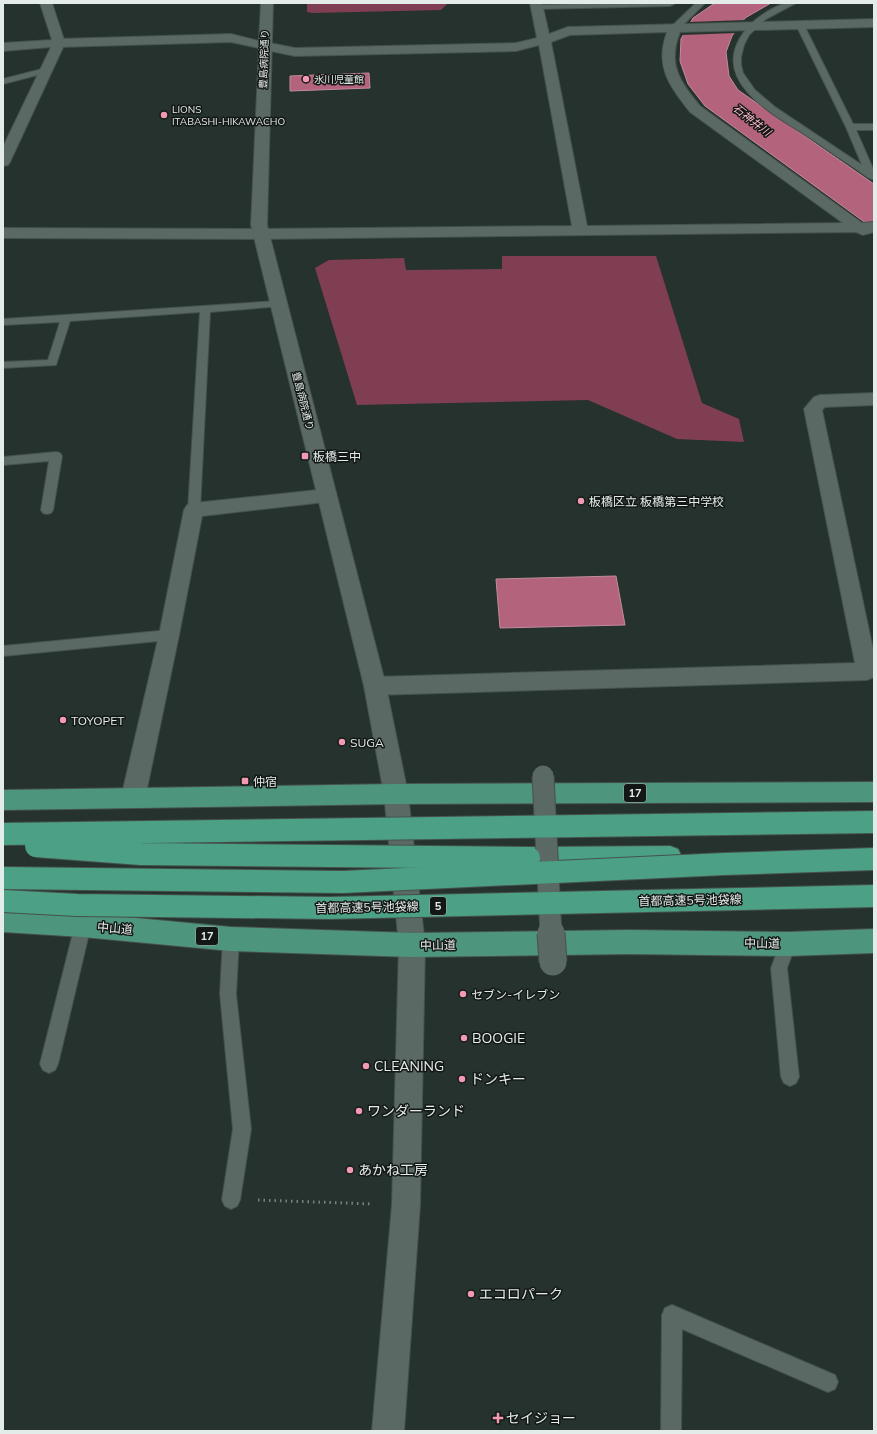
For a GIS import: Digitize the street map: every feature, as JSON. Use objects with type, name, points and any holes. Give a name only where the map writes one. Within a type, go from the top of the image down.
[{"type":"highway","name":"17","points":[[3,800],[396,794],[874,792]]},
{"type":"highway","points":[[3,834],[874,822]]},
{"type":"highway","points":[[3,844],[140,854],[529,858],[874,855]]},
{"type":"highway","points":[[3,878],[343,882],[874,858]]},
{"type":"highway","name":"首都高速5号池袋線","points":[[3,901],[77,905],[329,908],[874,896]]},
{"type":"highway","name":"中山道","points":[[3,920],[82,925],[231,938],[412,945],[629,942],[788,944],[874,941]]},
{"type":"street","points":[[3,162],[59,43],[46,3]]},
{"type":"street","name":"豊島病院通り","points":[[267,3],[259,225],[375,686],[396,794],[412,945],[406,1205],[388,1431]]},
{"type":"street","points":[[536,5],[580,230]]},
{"type":"street","points":[[3,47],[59,43],[231,38],[295,52],[516,47],[544,40],[568,31],[675,15],[749,26],[874,23]]},
{"type":"street","points":[[675,15],[668,59],[675,84],[695,110],[868,230]]},
{"type":"street","points":[[3,233],[261,234],[580,230],[868,230]]},
{"type":"street","points":[[375,686],[871,671],[813,409],[820,401],[874,399]]},
{"type":"street","points":[[133,798],[169,635],[194,510],[328,496]]},
{"type":"street","points":[[543,776],[553,962]]},
{"type":"lane","points":[[536,5],[675,15],[701,3]]},
{"type":"lane","points":[[792,3],[749,26],[736,59],[739,73],[760,99],[785,118],[873,176]]},
{"type":"lane","points":[[800,25],[873,176]]},
{"type":"lane","points":[[3,82],[46,70]]},
{"type":"lane","points":[[850,127],[874,127]]},
{"type":"lane","points":[[3,322],[278,304]]},
{"type":"lane","points":[[194,510],[205,308]]},
{"type":"lane","points":[[3,365],[52,363],[66,318]]},
{"type":"lane","points":[[3,461],[56,456],[47,510]]},
{"type":"lane","points":[[3,651],[169,635]]},
{"type":"lane","points":[[49,1064],[82,925]]},
{"type":"lane","points":[[231,938],[228,994],[242,1129],[231,1200]]},
{"type":"lane","points":[[788,944],[779,968],[790,1077]]},
{"type":"lane","points":[[671,1431],[672,1315],[828,1382]]},
{"type":"path","points":[[231,1200],[406,1205]]},
{"type":"shaded area","points":[[307,3],[447,4],[441,10],[313,13],[307,12]]},
{"type":"shaded area","points":[[502,256],[656,256],[702,403],[739,419],[744,442],[677,439],[588,400],[357,405],[315,268],[329,260],[404,258],[406,270],[502,269]]},
{"type":"water","name":"石神井川","points":[[715,3],[771,3],[745,18],[732,36],[726,52],[729,76],[738,90],[874,184],[874,229],[705,106],[688,84],[680,61],[681,39],[693,18]]},
{"type":"water","points":[[369,73],[370,88],[290,91],[290,76]]},
{"type":"water","points":[[616,576],[625,625],[500,628],[496,579]]},
{"type":"pier","points":[[746,20],[737,33],[681,35],[689,22]]},
{"type":"place","name":"氷川児童館","points":[[306,79]]},
{"type":"place","name":"LIONS ITABASHI-HIKAWACHO","points":[[164,115]]},
{"type":"place","name":"板橋三中","points":[[305,456]]},
{"type":"place","name":"板橋区立 板橋第三中学校","points":[[581,501]]},
{"type":"place","name":"TOYOPET","points":[[63,720]]},
{"type":"place","name":"SUGA","points":[[342,742]]},
{"type":"place","name":"仲宿","points":[[245,781]]},
{"type":"place","name":"セブン-イレブン","points":[[463,994]]},
{"type":"place","name":"BOOGIE","points":[[464,1038]]},
{"type":"place","name":"CLEANING","points":[[366,1066]]},
{"type":"place","name":"ドンキー","points":[[462,1079]]},
{"type":"place","name":"ワンダーランド","points":[[359,1111]]},
{"type":"place","name":"あかね工房","points":[[350,1170]]},
{"type":"place","name":"エコロパーク","points":[[471,1294]]},
{"type":"place","name":"セイジョー","points":[[498,1418]]}]
